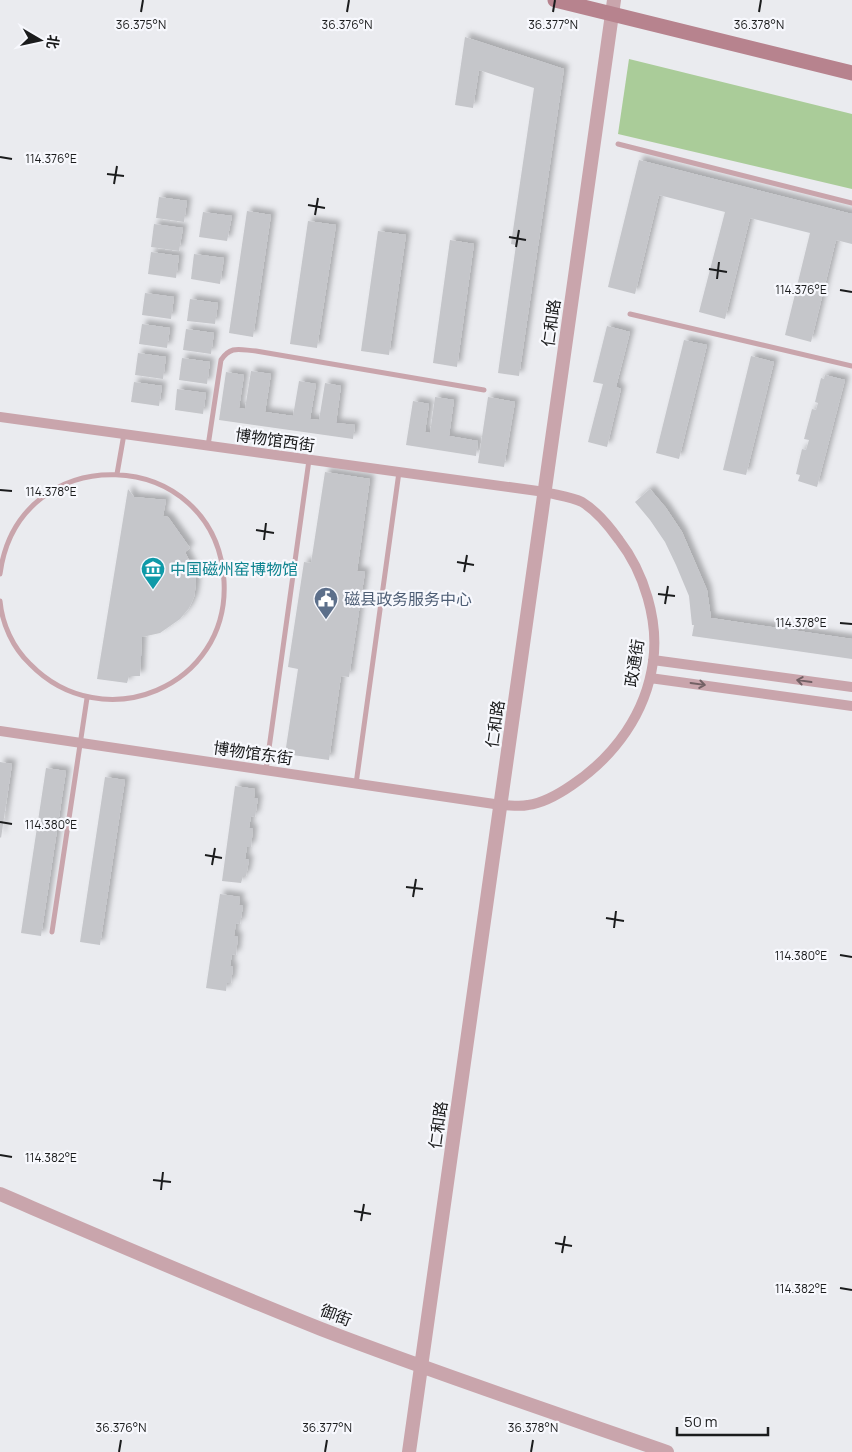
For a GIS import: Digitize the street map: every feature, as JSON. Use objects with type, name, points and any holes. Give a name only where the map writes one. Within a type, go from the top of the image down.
[{"type":"main road","points":[[555,0],[613,7],[852,73]]},
{"type":"street","name":"仁和路","points":[[409,1452],[613,7]]},
{"type":"street","name":"博物馆西街","points":[[0,417],[545,492]]},
{"type":"street","name":"政通街","points":[[501,805],[527,805],[549,799],[588,775],[607,757],[625,734],[641,706],[650,678],[653,660],[654,634],[650,610],[641,579],[628,552],[608,525],[581,502],[545,492]]},
{"type":"street","points":[[653,660],[852,688]]},
{"type":"street","points":[[650,678],[852,706]]},
{"type":"street","name":"博物馆东街","points":[[0,731],[501,805]]},
{"type":"street","name":"御街","points":[[0,1194],[138,1254],[303,1321],[667,1452]]},
{"type":"lane","points":[[618,144],[852,203]]},
{"type":"lane","points":[[630,314],[852,366]]},
{"type":"lane","points":[[208,446],[221,360],[226,353],[233,349],[256,351],[484,390]]},
{"type":"lane","points":[[117,474],[124,434]]},
{"type":"lane","points":[[266,770],[309,460]]},
{"type":"lane","points":[[356,784],[400,472]]},
{"type":"lane","points":[[0,574],[2,559],[11,535],[26,514],[45,496],[67,483],[92,476],[117,474],[144,479],[170,490],[191,507],[208,529],[219,554],[224,582],[223,602],[218,623],[207,648],[189,669],[178,678],[154,692],[128,699],[100,700],[87,698],[62,689],[41,675],[22,657],[9,635],[0,601]]},
{"type":"lane","points":[[52,932],[87,698]]},
{"type":"green space","points":[[629,59],[852,114],[852,189],[618,134]]},
{"type":"building","points":[[465,37],[564,69],[519,376],[498,373],[516,245],[511,244],[534,88],[479,70],[473,108],[455,105]]},
{"type":"building","points":[[639,160],[852,214],[852,244],[836,240],[811,342],[785,335],[810,233],[750,218],[725,319],[699,312],[725,212],[659,195],[635,294],[608,287]]},
{"type":"building","points":[[159,197],[187,201],[184,222],[156,218]]},
{"type":"building","points":[[247,211],[271,215],[253,337],[229,333]]},
{"type":"building","points":[[203,212],[232,216],[227,241],[199,237]]},
{"type":"building","points":[[308,221],[336,225],[317,348],[290,344]]},
{"type":"building","points":[[154,224],[183,228],[179,251],[151,247]]},
{"type":"building","points":[[378,231],[406,235],[389,355],[361,351]]},
{"type":"building","points":[[450,240],[474,244],[457,367],[433,363]]},
{"type":"building","points":[[151,252],[179,256],[176,278],[148,274]]},
{"type":"building","points":[[194,254],[224,258],[220,284],[191,279]]},
{"type":"building","points":[[145,293],[174,297],[171,319],[142,315]]},
{"type":"building","points":[[190,299],[218,303],[215,324],[187,321]]},
{"type":"building","points":[[142,324],[170,328],[167,348],[139,344]]},
{"type":"building","points":[[607,326],[630,332],[616,387],[621,389],[607,447],[588,442],[603,384],[593,382]]},
{"type":"building","points":[[186,329],[214,333],[211,354],[183,350]]},
{"type":"building","points":[[684,340],[707,345],[679,459],[656,453]]},
{"type":"building","points":[[138,353],[166,357],[163,379],[135,375]]},
{"type":"building","points":[[751,356],[774,362],[746,475],[723,470]]},
{"type":"building","points":[[182,358],[210,362],[207,384],[179,380]]},
{"type":"building","points":[[251,371],[271,374],[265,412],[293,416],[299,381],[316,384],[310,419],[319,420],[325,383],[341,386],[336,423],[355,425],[353,439],[219,420],[226,372],[244,375],[239,408],[245,409]]},
{"type":"building","points":[[825,375],[845,380],[817,487],[798,481],[800,475],[796,474],[802,449],[806,450],[809,440],[804,439],[812,409],[816,410],[818,403],[815,402],[821,378],[824,379]]},
{"type":"building","points":[[134,382],[162,386],[159,406],[131,402]]},
{"type":"building","points":[[177,389],[206,393],[203,414],[175,410]]},
{"type":"building","points":[[435,397],[454,400],[449,436],[478,441],[476,456],[406,445],[413,401],[429,404],[425,432],[430,433]]},
{"type":"building","points":[[488,397],[515,402],[504,467],[478,463]]},
{"type":"building","name":"磁县政务服务中心","points":[[325,472],[370,479],[357,571],[365,572],[349,677],[341,676],[329,760],[285,754],[298,669],[288,667],[304,562],[311,563]]},
{"type":"building","name":"中国磁州窑博物馆","points":[[128,489],[134,497],[166,500],[163,516],[168,517],[190,548],[185,552],[195,572],[196,584],[194,597],[189,608],[180,619],[160,633],[142,637],[140,676],[129,676],[127,683],[97,679]]},
{"type":"building","points":[[650,489],[682,532],[707,590],[711,618],[852,639],[852,659],[692,636],[694,625],[692,625],[689,596],[676,565],[665,542],[635,502]]},
{"type":"building","points":[[0,762],[12,764],[1,838],[0,837]]},
{"type":"building","points":[[46,768],[66,771],[41,936],[21,933]]},
{"type":"building","points":[[105,777],[125,780],[100,945],[80,942]]},
{"type":"building","points":[[235,786],[255,789],[254,798],[258,798],[255,817],[251,816],[249,828],[253,829],[251,847],[247,847],[245,859],[249,860],[246,876],[243,876],[241,883],[222,881]]},
{"type":"building","points":[[220,894],[240,897],[239,905],[243,906],[240,924],[236,923],[234,936],[238,936],[236,955],[232,954],[230,966],[233,967],[231,983],[227,983],[226,991],[206,988]]},
{"type":"place","name":"中国磁州窑博物馆","points":[[153,590]]},
{"type":"place","name":"磁县政务服务中心","points":[[326,620]]}]
